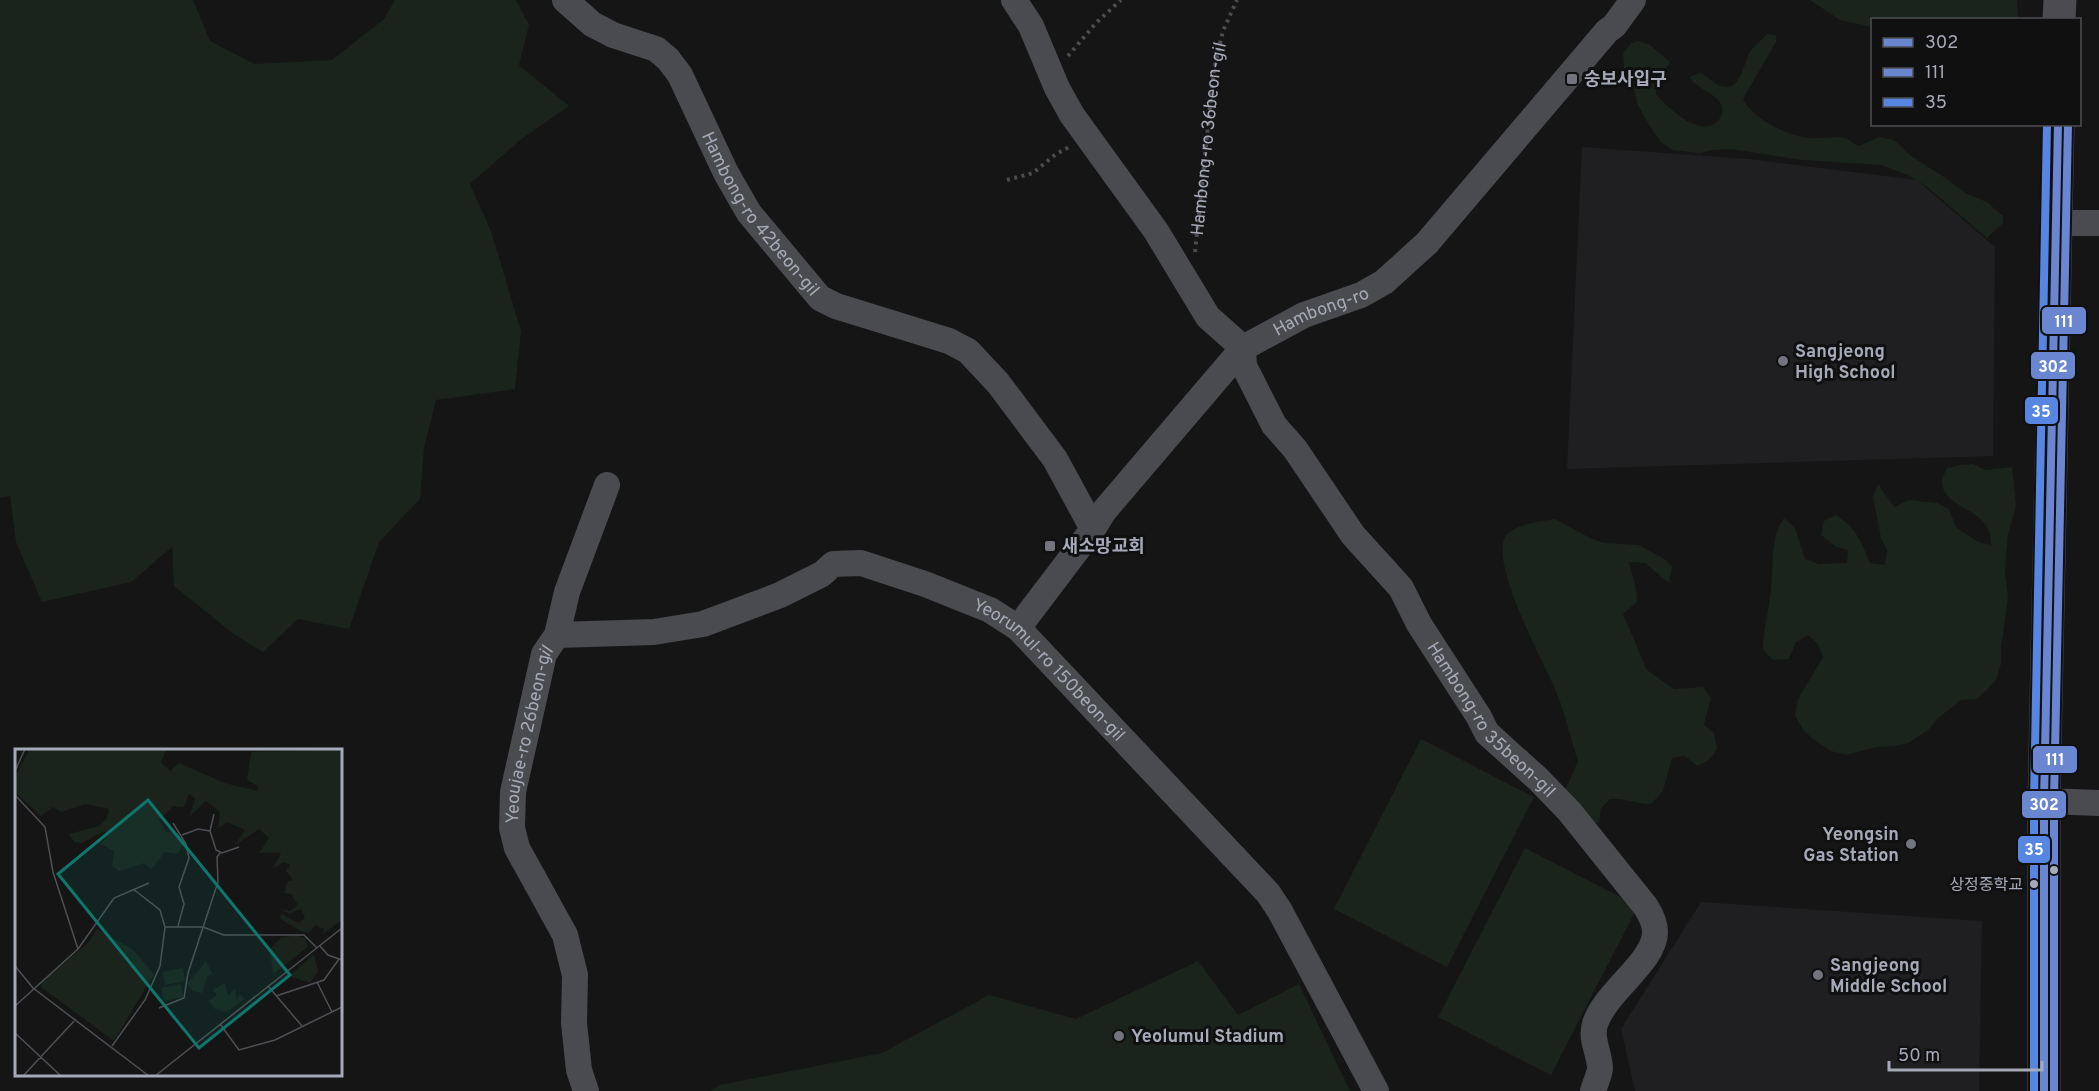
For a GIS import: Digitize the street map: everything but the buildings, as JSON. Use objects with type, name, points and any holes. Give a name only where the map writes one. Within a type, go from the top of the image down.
[{"type":"main road","points":[[2059,18],[2060,0]]},
{"type":"main road","points":[[2043,1091],[2044,801],[2058,126]]},
{"type":"street","name":"Hambong-ro 42beon-gil","points":[[565,0],[592,24],[613,35],[656,50],[669,59],[680,75],[726,173],[749,213],[820,298],[836,306],[949,341],[968,351],[998,383],[1055,459],[1093,529]]},
{"type":"street","name":"Hambong-ro 36beon-gil","points":[[1014,0],[1031,26],[1072,115],[1156,231],[1208,317],[1243,348]]},
{"type":"street","name":"Hambong-ro","points":[[1018,628],[1104,511],[1243,348],[1304,315],[1362,295],[1384,282],[1426,243],[1461,205],[1614,26],[1633,0]]},
{"type":"street","points":[[2057,223],[2099,223]]},
{"type":"street","name":"Hambong-ro 35beon-gil","points":[[1243,348],[1244,366],[1274,425],[1295,449],[1353,535],[1401,588],[1419,624],[1474,708],[1487,733],[1538,779],[1569,811],[1646,906],[1653,920],[1655,932],[1653,946],[1603,1007],[1595,1025],[1594,1043],[1600,1069],[1593,1091]]},
{"type":"street","name":"Yeoujae-ro 26beon-gil","points":[[586,1091],[579,1070],[574,1023],[575,975],[565,935],[517,848],[512,828],[513,792],[544,654],[557,635],[567,592],[607,485]]},
{"type":"street","name":"Yeorumul-ro 150beon-gil","points":[[557,635],[654,632],[703,624],[780,595],[822,573],[833,564],[861,563],[925,584],[990,610],[1018,628],[1268,893],[1280,911],[1376,1091]]},
{"type":"street","points":[[2044,801],[2099,803]]},
{"type":"path","points":[[1052,75],[1096,23],[1121,0]]},
{"type":"path","name":"Hambong-ro 36beon-gil","points":[[1184,277],[1192,263],[1198,238],[1214,69],[1223,31],[1237,0]]},
{"type":"path","points":[[1007,180],[1033,173],[1056,154],[1088,139]]},
{"type":"shaded area","points":[[0,0],[193,0],[210,41],[254,64],[332,60],[384,19],[395,0],[516,0],[529,25],[519,65],[569,106],[520,140],[470,184],[491,231],[521,331],[515,389],[436,400],[424,448],[420,499],[379,542],[349,629],[298,619],[263,652],[235,635],[174,586],[172,547],[131,582],[42,602],[16,542],[10,496],[0,498]]},
{"type":"shaded area","points":[[1810,0],[2017,0],[2018,18],[1871,18],[1871,27],[1840,20]]},
{"type":"shaded area","points":[[1767,34],[1776,35],[1776,42],[1743,99],[1762,120],[1801,137],[1845,138],[1859,146],[1879,137],[1894,140],[1911,156],[1967,194],[1987,202],[2003,216],[2003,223],[1987,238],[1927,187],[1910,176],[1882,165],[1803,160],[1731,149],[1700,153],[1672,150],[1661,142],[1637,103],[1634,89],[1624,68],[1623,54],[1631,43],[1638,41],[1650,45],[1670,62],[1657,85],[1656,94],[1668,107],[1694,124],[1711,126],[1721,117],[1722,106],[1714,96],[1696,85],[1689,77],[1701,73],[1720,86],[1732,86],[1739,78],[1752,49]]},
{"type":"shaded area","name":"Sangjeong High School","points":[[1582,147],[1748,159],[1917,180],[1995,247],[1993,456],[1567,469]]},
{"type":"shaded area","points":[[1973,464],[1985,470],[2012,467],[2016,506],[2008,535],[2005,575],[2008,597],[2001,664],[1996,679],[1976,699],[1961,700],[1937,719],[1928,730],[1908,743],[1877,747],[1846,755],[1831,751],[1803,730],[1795,715],[1798,699],[1823,657],[1818,644],[1808,635],[1796,642],[1789,659],[1773,660],[1763,650],[1774,544],[1779,526],[1784,518],[1795,528],[1805,559],[1819,564],[1847,563],[1848,550],[1835,546],[1821,535],[1824,521],[1836,515],[1858,536],[1870,563],[1885,565],[1887,550],[1881,538],[1873,497],[1878,484],[1894,507],[1909,500],[1937,503],[1949,509],[1956,527],[1978,542],[1991,545],[1989,532],[1984,523],[1950,499],[1944,491],[1942,482],[1947,468]]},
{"type":"shaded area","points":[[1555,519],[1592,539],[1605,543],[1638,545],[1663,558],[1672,567],[1669,583],[1645,563],[1629,562],[1637,602],[1623,614],[1647,670],[1674,689],[1703,687],[1711,698],[1704,725],[1714,733],[1717,749],[1709,760],[1697,766],[1685,756],[1672,758],[1663,791],[1651,804],[1610,799],[1601,808],[1599,822],[1581,826],[1560,802],[1578,761],[1564,712],[1521,616],[1505,570],[1502,551],[1505,537],[1514,529]]},
{"type":"shaded area","points":[[1421,739],[1534,797],[1447,967],[1334,909]]},
{"type":"shaded area","points":[[1525,848],[1638,906],[1551,1075],[1438,1017]]},
{"type":"shaded area","name":"Sangjeong Middle School","points":[[1701,902],[1982,921],[1979,1091],[1635,1091],[1621,1029]]},
{"type":"shaded area","name":"Yeolumul Stadium","points":[[1198,961],[1238,1015],[1299,984],[1350,1091],[710,1091],[720,1085],[882,1053],[989,995],[1076,1019]]},
{"type":"transit line","name":"35","points":[[2034,1091],[2034,801],[2047,126]]},
{"type":"transit line","name":"302","points":[[2044,1091],[2044,801],[2058,126]]},
{"type":"transit line","name":"111","points":[[2054,1091],[2054,801],[2068,126]]},
{"type":"place","name":"숭보사입구","points":[[1572,79]]},
{"type":"place","name":"Sangjeong High School","points":[[1783,361]]},
{"type":"place","name":"새소망교회","points":[[1050,546]]},
{"type":"place","name":"Yeongsin Gas Station","points":[[1911,844]]},
{"type":"place","name":"상정중학교","points":[[2034,884]]},
{"type":"place","name":"Sangjeong Middle School","points":[[1818,975]]},
{"type":"place","name":"Yeolumul Stadium","points":[[1119,1036]]}]
